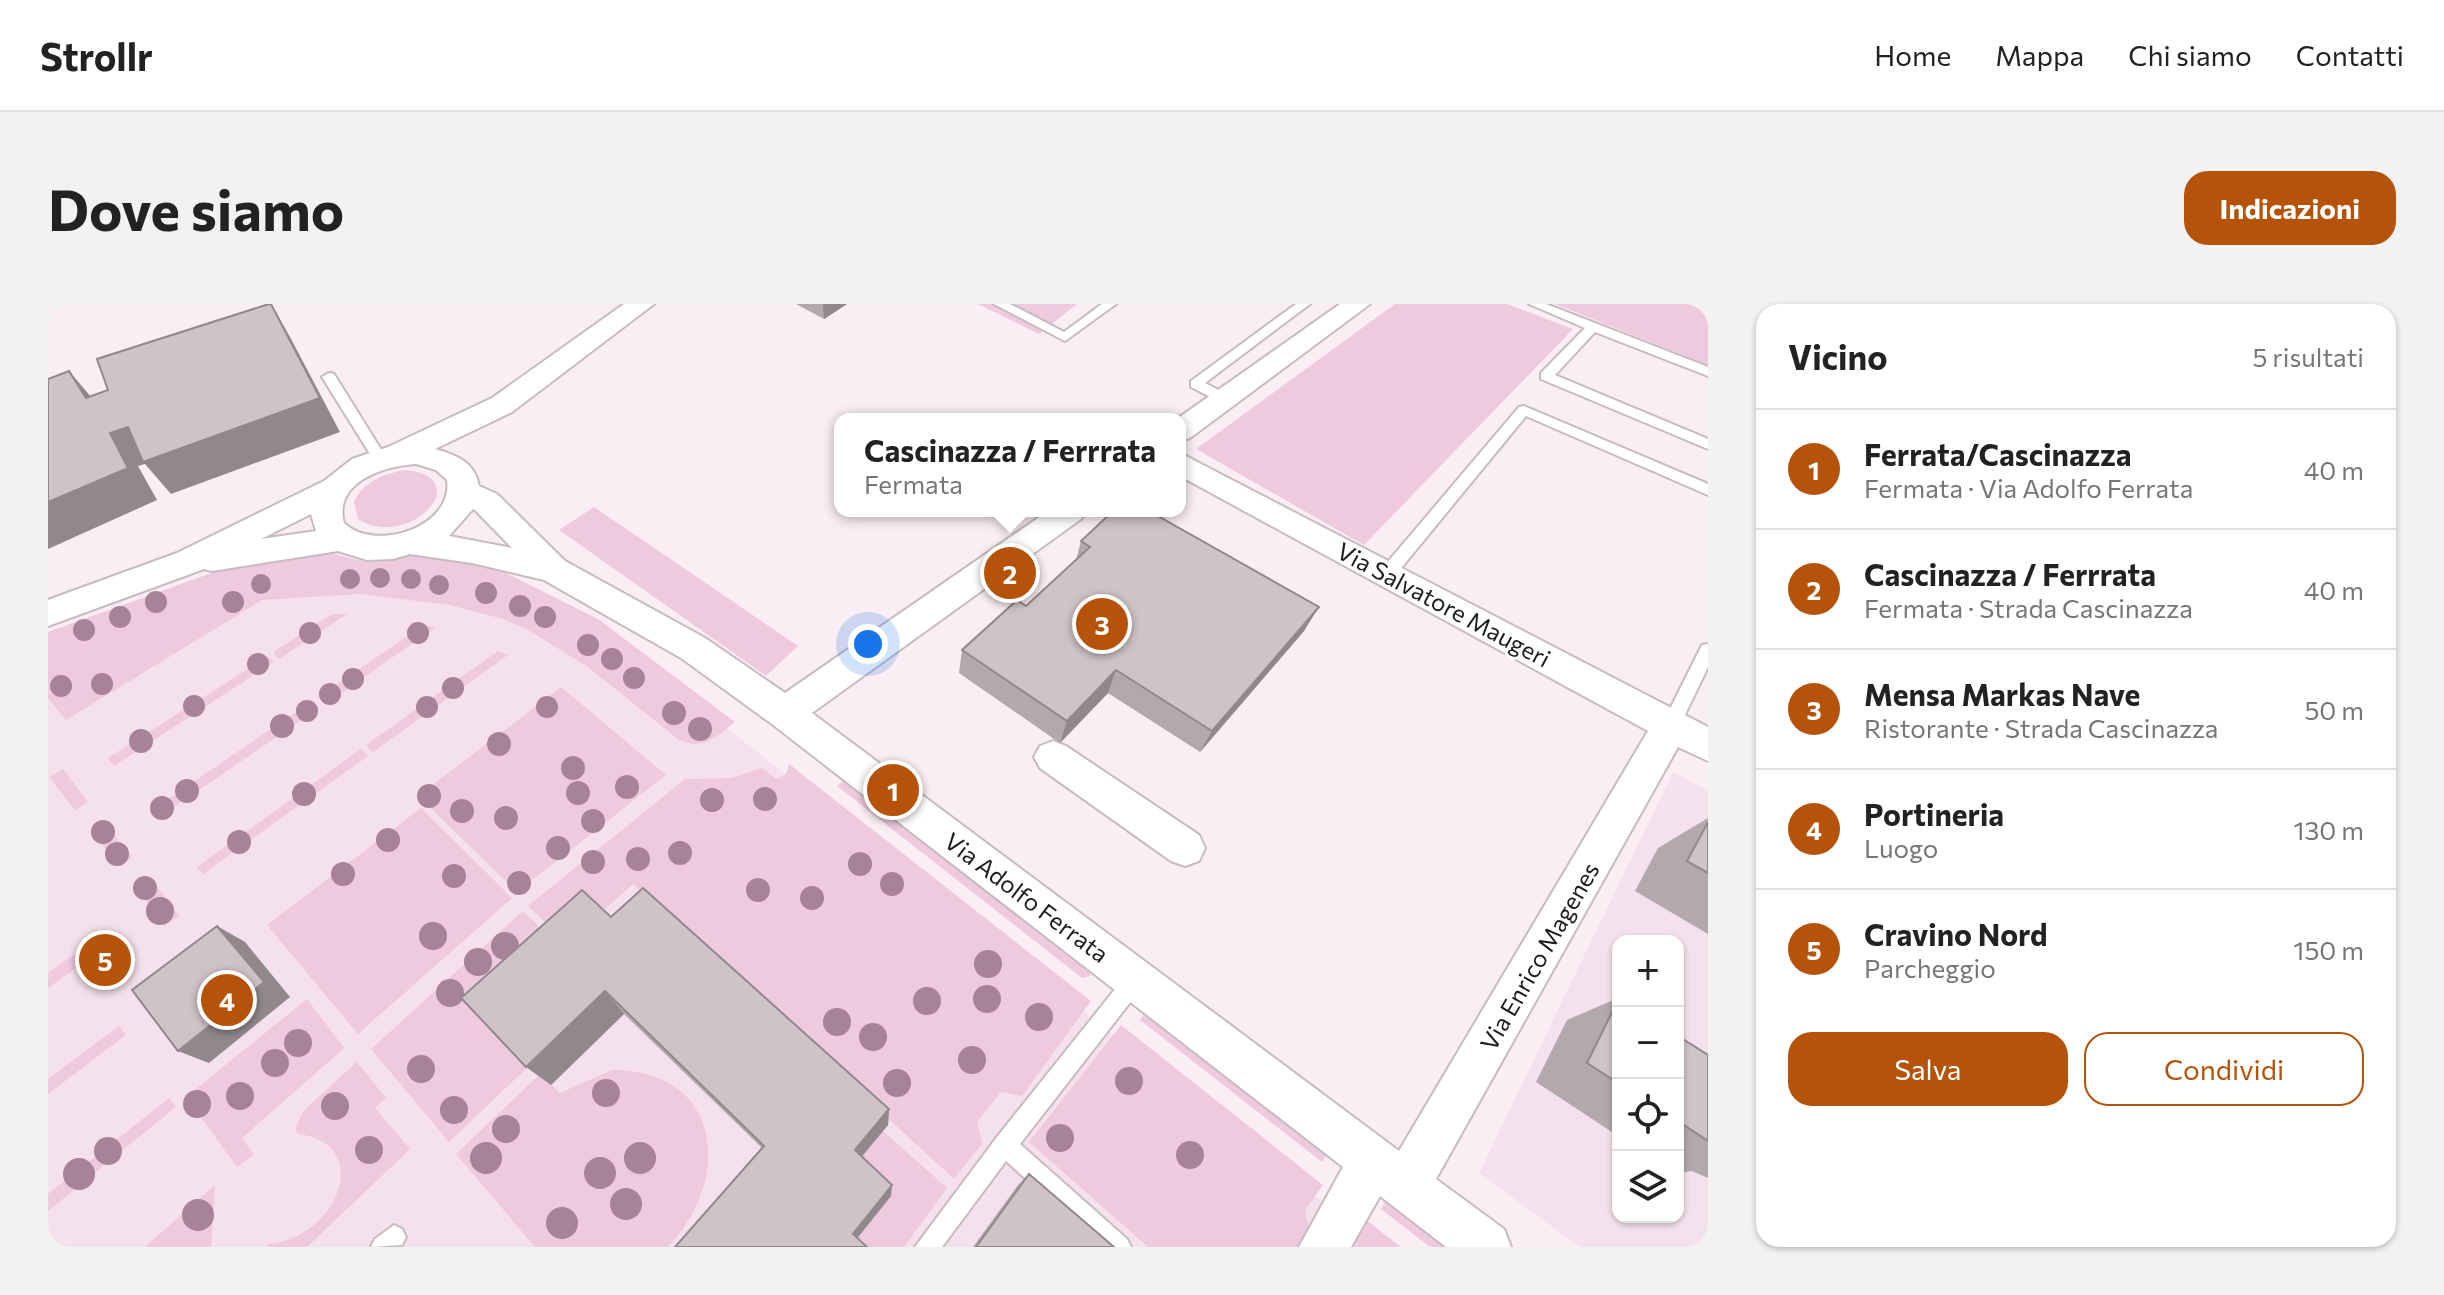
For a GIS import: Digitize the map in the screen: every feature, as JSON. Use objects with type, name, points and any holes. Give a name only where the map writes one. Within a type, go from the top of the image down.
[{"type":"street","points":[[389,457],[502,405],[641,304]]},
{"type":"street","points":[[1186,426],[1357,304]]},
{"type":"street","points":[[461,481],[502,405]]},
{"type":"street","name":"Via Adolfo Ferrata","points":[[48,613],[189,562],[336,488],[348,476],[389,457],[433,456],[486,502],[553,570]]},
{"type":"street","name":"Via Salvatore Maugeri","points":[[1186,466],[1708,745]]},
{"type":"street","name":"Via Adolfo Ferrata","points":[[412,543],[449,521],[460,507],[461,481]]},
{"type":"street","points":[[336,488],[327,502],[325,516],[329,529],[340,539]]},
{"type":"street","points":[[785,713],[1062,517]]},
{"type":"street","name":"Via Adolfo Ferrata","points":[[189,562],[340,539],[372,549],[412,543],[472,551],[553,570],[693,648],[785,713],[1486,1247]]},
{"type":"street","name":"Via Enrico Magenes","points":[[1324,1247],[1389,1174],[1671,725]]},
{"type":"street","points":[[1053,757],[1185,848]]},
{"type":"lane","points":[[1000,304],[1065,337],[1110,304]]},
{"type":"lane","points":[[1223,398],[1196,384],[1304,304]]},
{"type":"lane","points":[[1535,304],[1708,372]]},
{"type":"lane","points":[[1593,327],[1546,376],[1708,444]]},
{"type":"lane","points":[[329,377],[389,457]]},
{"type":"lane","points":[[1387,574],[1524,410],[1708,490]]},
{"type":"lane","points":[[1671,725],[1708,650]]},
{"type":"lane","points":[[927,1247],[1135,980]]},
{"type":"lane","points":[[1005,1145],[1119,1247]]},
{"type":"shaded area","points":[[978,304],[1077,304],[1039,334]]},
{"type":"shaded area","points":[[1395,304],[1507,304],[1573,329],[1364,545],[1196,449]]},
{"type":"shaded area","points":[[1555,304],[1708,304],[1708,365]]},
{"type":"shaded area","points":[[405,470],[426,475],[436,485],[436,497],[428,510],[414,520],[397,526],[377,527],[358,519],[354,502],[363,489],[382,476]]},
{"type":"shaded area","points":[[594,507],[798,646],[766,676],[559,530]]},
{"type":"shaded area","points":[[323,551],[366,562],[390,561],[419,554],[474,562],[502,571],[598,619],[735,722],[709,741],[695,744],[679,740],[588,667],[528,630],[503,619],[450,605],[359,594],[262,600],[66,720],[48,698],[48,632],[214,572]]},
{"type":"shaded area","points":[[289,571],[601,631],[786,774],[1380,1247],[48,1247],[48,639]]},
{"type":"shaded area","points":[[332,614],[347,614],[279,659],[273,652]]},
{"type":"shaded area","points":[[424,625],[435,628],[325,704],[318,697]]},
{"type":"shaded area","points":[[498,651],[508,655],[373,752],[366,745]]},
{"type":"shaded area","points":[[268,656],[274,662],[114,766],[108,758]]},
{"type":"shaded area","points":[[561,687],[666,775],[517,892],[418,796]]},
{"type":"shaded area","points":[[312,701],[319,708],[158,818],[152,810]]},
{"type":"shaded area","points":[[361,749],[368,756],[203,874],[197,867]]},
{"type":"shaded area","points":[[789,764],[1091,1001],[1022,1096],[1001,1092],[977,1122],[982,1144],[954,1179],[633,884],[567,943],[528,906],[685,779],[731,778],[762,768],[776,779],[786,774]]},
{"type":"shaded area","points":[[63,769],[88,802],[75,810],[49,777]]},
{"type":"shaded area","points":[[1673,772],[1708,791],[1708,1247],[1580,1247],[1479,1173]]},
{"type":"shaded area","points":[[844,781],[1091,973],[1090,976],[1082,978],[837,786]]},
{"type":"shaded area","points":[[421,808],[512,898],[358,1034],[267,925]]},
{"type":"shaded area","points":[[105,823],[132,857],[119,866],[91,831]]},
{"type":"shaded area","points":[[150,877],[179,916],[164,926],[136,887]]},
{"type":"shaded area","points":[[523,911],[561,948],[531,1064],[449,1142],[371,1049]]},
{"type":"shaded area","points":[[108,930],[115,940],[48,988],[48,973]]},
{"type":"shaded area","points":[[307,999],[344,1048],[242,1138],[254,1155],[237,1167],[186,1097]]},
{"type":"shaded area","points":[[1144,1014],[1326,1155],[1322,1162],[1140,1020]]},
{"type":"shaded area","points":[[1121,1025],[1323,1185],[1305,1210],[1309,1230],[1299,1247],[1148,1247],[1029,1142]]},
{"type":"shaded area","points":[[119,1026],[126,1035],[48,1094],[48,1079]]},
{"type":"shaded area","points":[[357,1062],[386,1098],[375,1108],[410,1149],[307,1247],[269,1247],[267,1244],[292,1238],[313,1226],[328,1209],[338,1190],[341,1171],[336,1154],[322,1141],[298,1134],[295,1129],[304,1110]]},
{"type":"shaded area","points":[[612,1070],[649,1075],[677,1088],[696,1108],[706,1133],[708,1161],[702,1191],[689,1220],[668,1247],[535,1247],[456,1154],[540,1074],[560,1093]]},
{"type":"shaded area","points":[[169,1098],[176,1107],[48,1211],[48,1194]]},
{"type":"shaded area","points":[[883,1131],[947,1188],[904,1247],[862,1247],[855,1241],[856,1163]]},
{"type":"shaded area","points":[[215,1185],[211,1247],[145,1247]]},
{"type":"shaded area","points":[[1386,1200],[1447,1247],[1430,1247],[1381,1209]]},
{"type":"shaded area","points":[[1357,1213],[1401,1247],[1336,1247]]},
{"type":"building","points":[[269,304],[320,398],[143,462],[128,427],[110,433],[128,468],[48,502],[48,379],[69,371],[86,398],[108,390],[97,359]]},
{"type":"building","points":[[1107,517],[1160,517],[1319,607],[1212,731],[1116,670],[1067,721],[962,650],[1017,600],[1026,606],[1090,547],[1081,541]]},
{"type":"building","points":[[1708,822],[1708,873],[1687,861]]},
{"type":"building","points":[[643,888],[889,1109],[855,1150],[892,1185],[853,1234],[867,1247],[675,1247],[764,1146],[605,991],[526,1067],[461,998],[582,890],[611,917]]},
{"type":"building","points":[[217,926],[264,982],[178,1051],[132,990]]},
{"type":"building","points":[[1612,1012],[1612,1079],[1587,1063]]},
{"type":"building","points":[[1684,1040],[1708,1055],[1708,1141],[1684,1125]]},
{"type":"building","points":[[1029,1174],[1114,1247],[976,1247]]},
{"type":"place","name":"Cascinazza / Ferrrata","points":[[1010,573]]},
{"type":"place","name":"Mensa Markas Nave","points":[[1102,624]]},
{"type":"place","name":"Ferrata/Cascinazza","points":[[893,790]]},
{"type":"place","name":"Cravino Nord","points":[[105,960]]},
{"type":"place","name":"Portineria","points":[[227,1000]]}]
